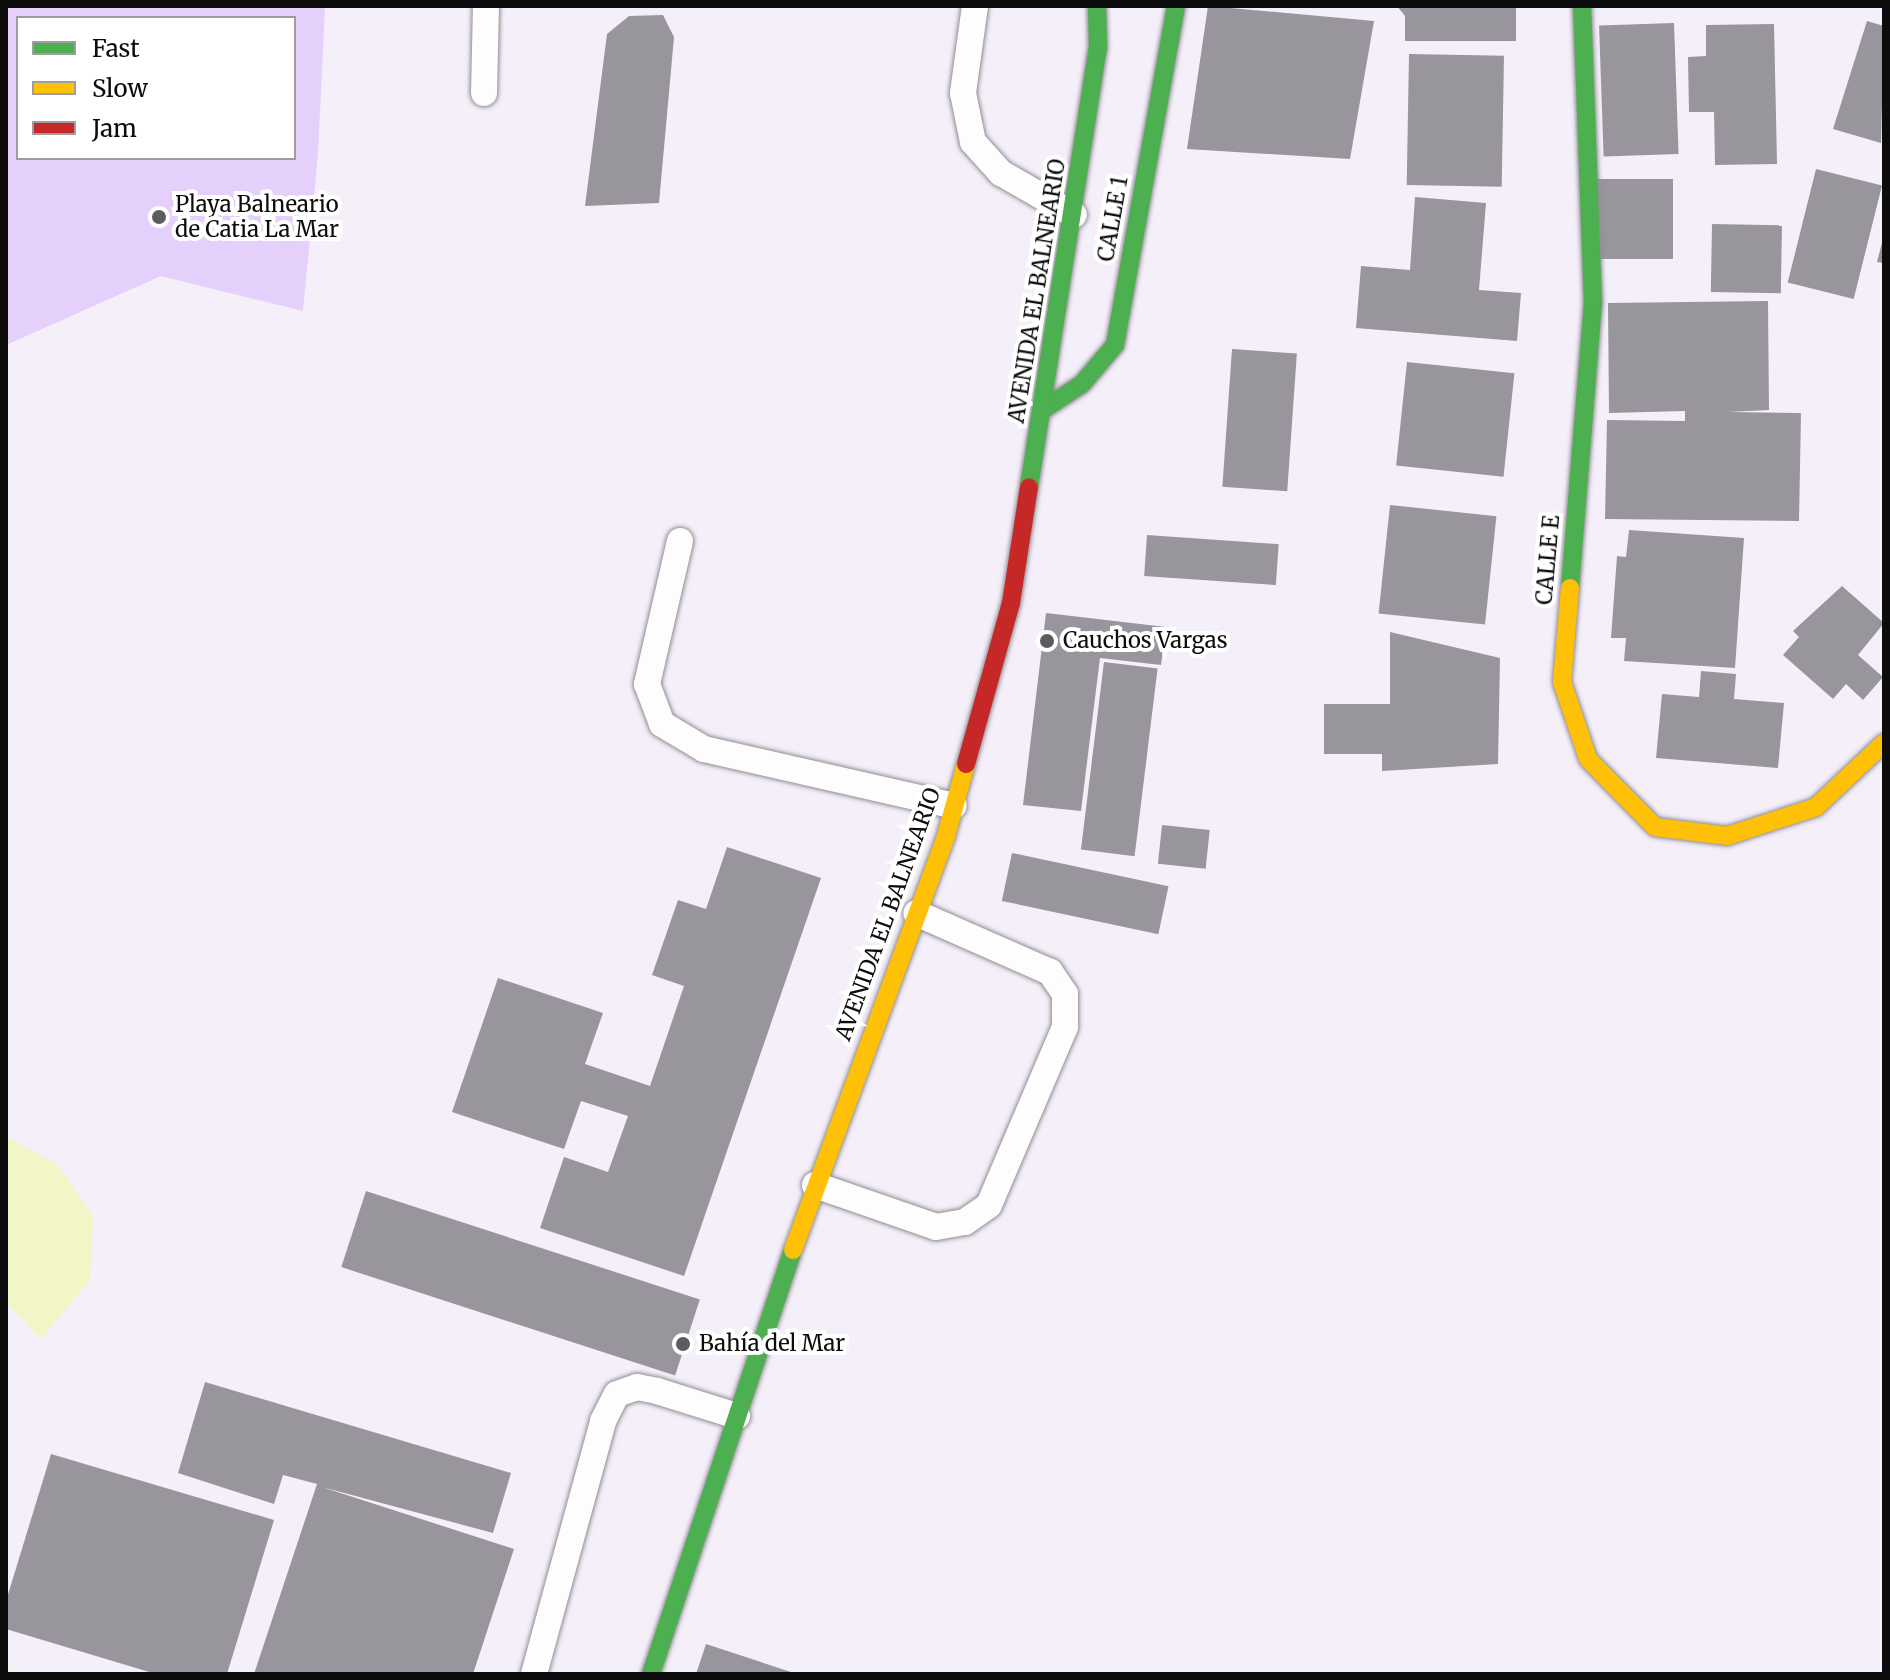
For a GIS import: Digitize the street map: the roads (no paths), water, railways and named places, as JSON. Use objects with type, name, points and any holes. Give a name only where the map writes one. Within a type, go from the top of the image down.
[{"type":"street","name":"AVENIDA EL BALNEARIO","points":[[651,1674],[815,1185],[954,806],[1011,603],[1074,215],[1098,48],[1097,6]]},
{"type":"street","name":"CALLE 1","points":[[1044,409],[1082,384],[1115,345],[1176,6]]},
{"type":"street","name":"CALLE E","points":[[1582,6],[1593,304],[1562,682],[1588,759],[1655,827],[1727,836],[1816,807],[1884,743]]},
{"type":"lane","points":[[484,93],[486,6]]},
{"type":"lane","points":[[975,6],[963,93],[973,142],[1001,173],[1074,215]]},
{"type":"lane","points":[[680,541],[647,684],[662,724],[704,749],[954,806]]},
{"type":"lane","points":[[815,1185],[936,1227],[965,1222],[989,1205],[1065,1027],[1065,994],[1050,972],[916,913]]},
{"type":"lane","points":[[534,1674],[603,1421],[617,1394],[637,1387],[737,1416]]},
{"type":"place","name":"Playa Balneario de Catia La Mar","points":[[159,217]]},
{"type":"place","name":"Cauchos Vargas","points":[[1047,641]]},
{"type":"place","name":"Bahía del Mar","points":[[683,1344]]}]
